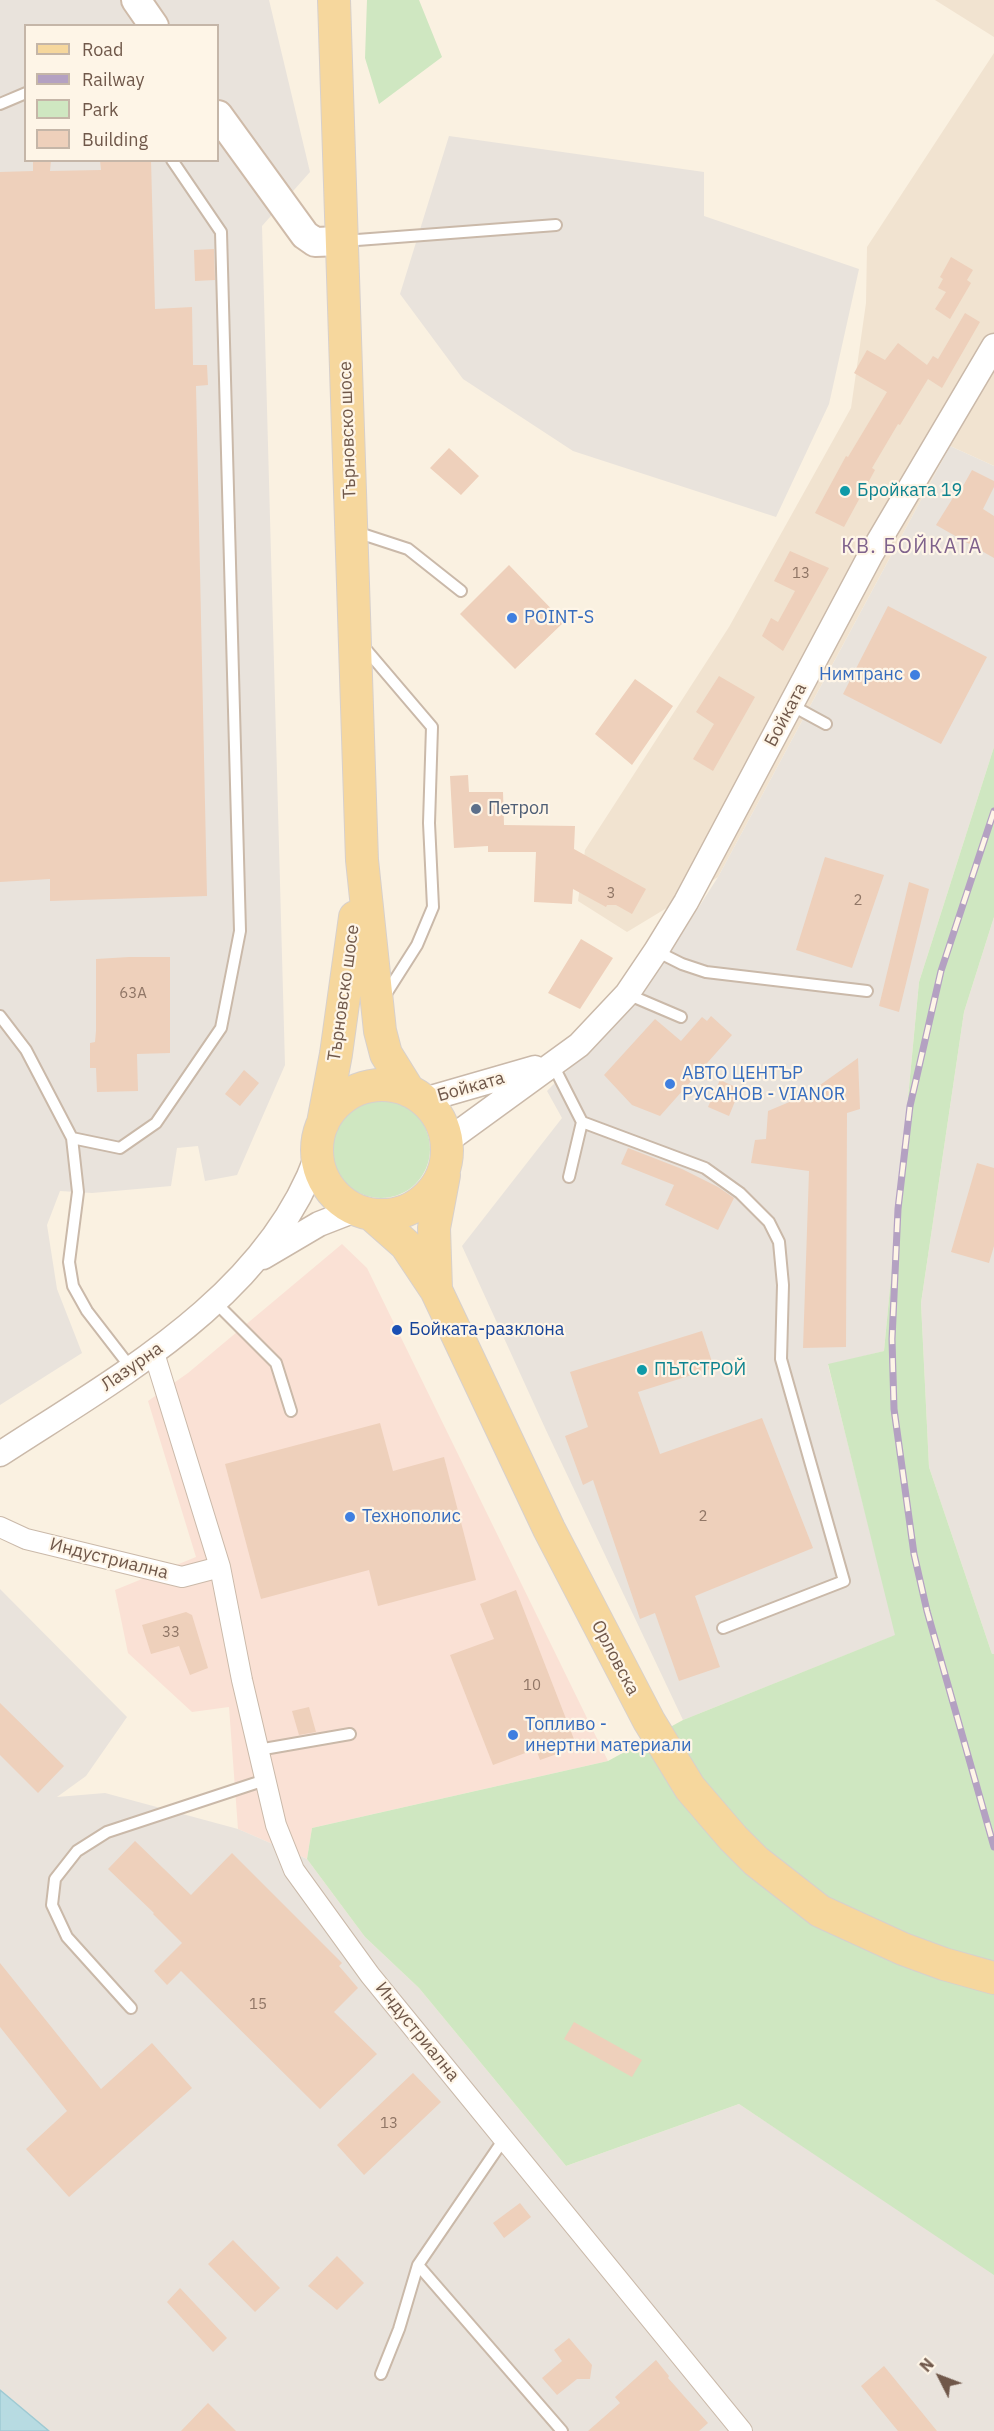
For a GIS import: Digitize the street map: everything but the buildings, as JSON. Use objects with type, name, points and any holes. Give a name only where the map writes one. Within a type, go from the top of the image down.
[{"type":"main road","points":[[136,0],[153,24]]},
{"type":"main road","name":"Търновско шосе","points":[[334,0],[362,860],[377,1007],[386,1053],[417,1096]]},
{"type":"main road","points":[[219,116],[305,235],[315,242],[342,241]]},
{"type":"main road","name":"Търновско шосе","points":[[322,1125],[349,970],[362,860]]},
{"type":"main road","points":[[389,1086],[417,1096],[435,1112],[442,1126],[446,1151],[440,1181],[427,1197],[411,1209],[392,1215],[364,1212],[341,1201],[329,1188],[321,1173],[317,1156],[322,1125],[333,1107],[349,1094],[369,1087],[389,1086]]},
{"type":"main road","name":"Орловска","points":[[436,1290],[434,1228],[446,1151]]},
{"type":"main road","name":"Орловска","points":[[364,1212],[406,1245],[436,1290],[554,1539],[649,1721],[690,1788],[756,1861],[820,1911],[874,1937],[981,1975]]},
{"type":"street","name":"Бойката","points":[[446,1151],[552,1063],[579,1045],[627,994],[686,902],[870,556],[994,346]]},
{"type":"street","name":"Бойката","points":[[417,1096],[552,1063]]},
{"type":"street","name":"Лазурна","points":[[0,1454],[154,1353],[215,1302],[251,1264],[298,1201],[317,1156]]},
{"type":"street","name":"Лазурна","points":[[251,1264],[319,1224],[364,1212]]},
{"type":"street","name":"Индустриална","points":[[154,1353],[220,1568],[276,1825],[294,1870],[370,1975],[742,2431]]},
{"type":"street","name":"Индустриална","points":[[0,1527],[26,1539],[182,1576],[220,1568]]},
{"type":"lane","points":[[0,104],[24,94]]},
{"type":"lane","points":[[72,1138],[120,1148],[156,1122],[221,1028],[240,931],[221,232],[173,162]]},
{"type":"lane","points":[[342,241],[556,225]]},
{"type":"lane","points":[[352,530],[408,549],[461,591]]},
{"type":"lane","points":[[355,636],[432,727],[429,823],[433,907],[417,945],[377,1007]]},
{"type":"lane","points":[[791,705],[826,724]]},
{"type":"lane","points":[[656,951],[682,964],[706,972],[867,991]]},
{"type":"lane","points":[[627,994],[681,1017]]},
{"type":"lane","points":[[0,1016],[26,1050],[72,1138],[78,1192],[69,1262],[73,1286],[87,1311],[131,1368]]},
{"type":"lane","points":[[552,1063],[582,1122],[569,1177]]},
{"type":"lane","points":[[582,1122],[705,1168],[747,1200],[769,1222],[779,1242],[783,1285],[781,1359],[844,1581],[723,1628]]},
{"type":"lane","points":[[215,1302],[276,1363],[291,1411]]},
{"type":"lane","points":[[258,1750],[350,1734]]},
{"type":"lane","points":[[131,2008],[67,1937],[52,1905],[55,1879],[77,1851],[107,1832],[265,1779]]},
{"type":"lane","points":[[381,2374],[399,2329],[418,2265],[504,2139]]},
{"type":"lane","points":[[418,2265],[562,2431]]},
{"type":"shaded area","points":[[0,0],[269,0],[310,172],[262,226],[285,1065],[237,1175],[205,1181],[198,1146],[177,1148],[171,1186],[92,1193],[60,1191],[47,1225],[57,1289],[82,1353],[0,1405]]},
{"type":"shaded area","points":[[935,0],[994,0],[994,37]]},
{"type":"shaded area","points":[[994,53],[994,466],[950,446],[718,877],[627,932],[578,901],[585,850],[729,627],[851,408],[866,303],[867,247]]},
{"type":"shaded area","points":[[449,136],[704,172],[704,216],[859,269],[829,404],[776,517],[573,451],[463,379],[400,294]]},
{"type":"shaded area","points":[[950,446],[994,466],[994,747],[919,982],[884,1351],[828,1365],[896,1635],[683,1720],[462,1246],[562,1118],[547,1091],[623,1014],[679,938],[718,877]]},
{"type":"shaded area","points":[[994,917],[994,1654],[992,1654],[929,1467],[921,1303],[964,1012]]},
{"type":"shaded area","points":[[342,1244],[367,1268],[608,1761],[312,1828],[307,1859],[238,1829],[229,1707],[192,1712],[128,1653],[115,1590],[196,1557],[148,1401],[188,1373]]},
{"type":"shaded area","points":[[0,1589],[127,1717],[86,1776],[57,1797],[105,1793],[238,1829],[307,1859],[365,1937],[419,1988],[566,2166],[739,2104],[994,2272],[994,2431],[0,2431]]},
{"type":"green space","points":[[367,0],[419,0],[442,57],[379,104],[365,58]]},
{"type":"green space","points":[[994,747],[994,917],[964,1012],[921,1303],[929,1467],[992,1654],[994,1654],[994,2275],[739,2104],[566,2166],[419,1988],[365,1937],[307,1859],[312,1828],[608,1761],[683,1720],[895,1635],[828,1364],[884,1351],[919,982]]},
{"type":"green space","points":[[381,1100],[391,1101],[408,1108],[422,1122],[429,1139],[429,1159],[422,1176],[408,1190],[391,1197],[381,1198],[371,1197],[354,1190],[340,1176],[333,1159],[332,1149],[333,1139],[340,1122],[354,1108],[371,1101]]},
{"type":"water","points":[[0,2390],[6,2395],[49,2431],[0,2431]]},
{"type":"railway","points":[[994,811],[941,971],[910,1106],[898,1209],[892,1339],[894,1409],[914,1554],[927,1611],[994,1847]]},
{"type":"place","name":"Бройката 19","points":[[845,491]]},
{"type":"place","name":"POINT-S","points":[[512,618]]},
{"type":"place","name":"Нимтранс","points":[[915,675]]},
{"type":"place","name":"Петрол","points":[[476,809]]},
{"type":"place","name":"АВТО ЦЕНТЪР РУСАНОВ - VIANOR","points":[[670,1084]]},
{"type":"place","name":"Бойката-разклона","points":[[397,1330]]},
{"type":"place","name":"ПЪТСТРОЙ","points":[[642,1370]]},
{"type":"place","name":"Технополис","points":[[350,1517]]},
{"type":"place","name":"Топливо - инертни материали","points":[[513,1735]]},
{"type":"district","name":"КВ. БОЙКАТА","points":[[912,547]]}]
